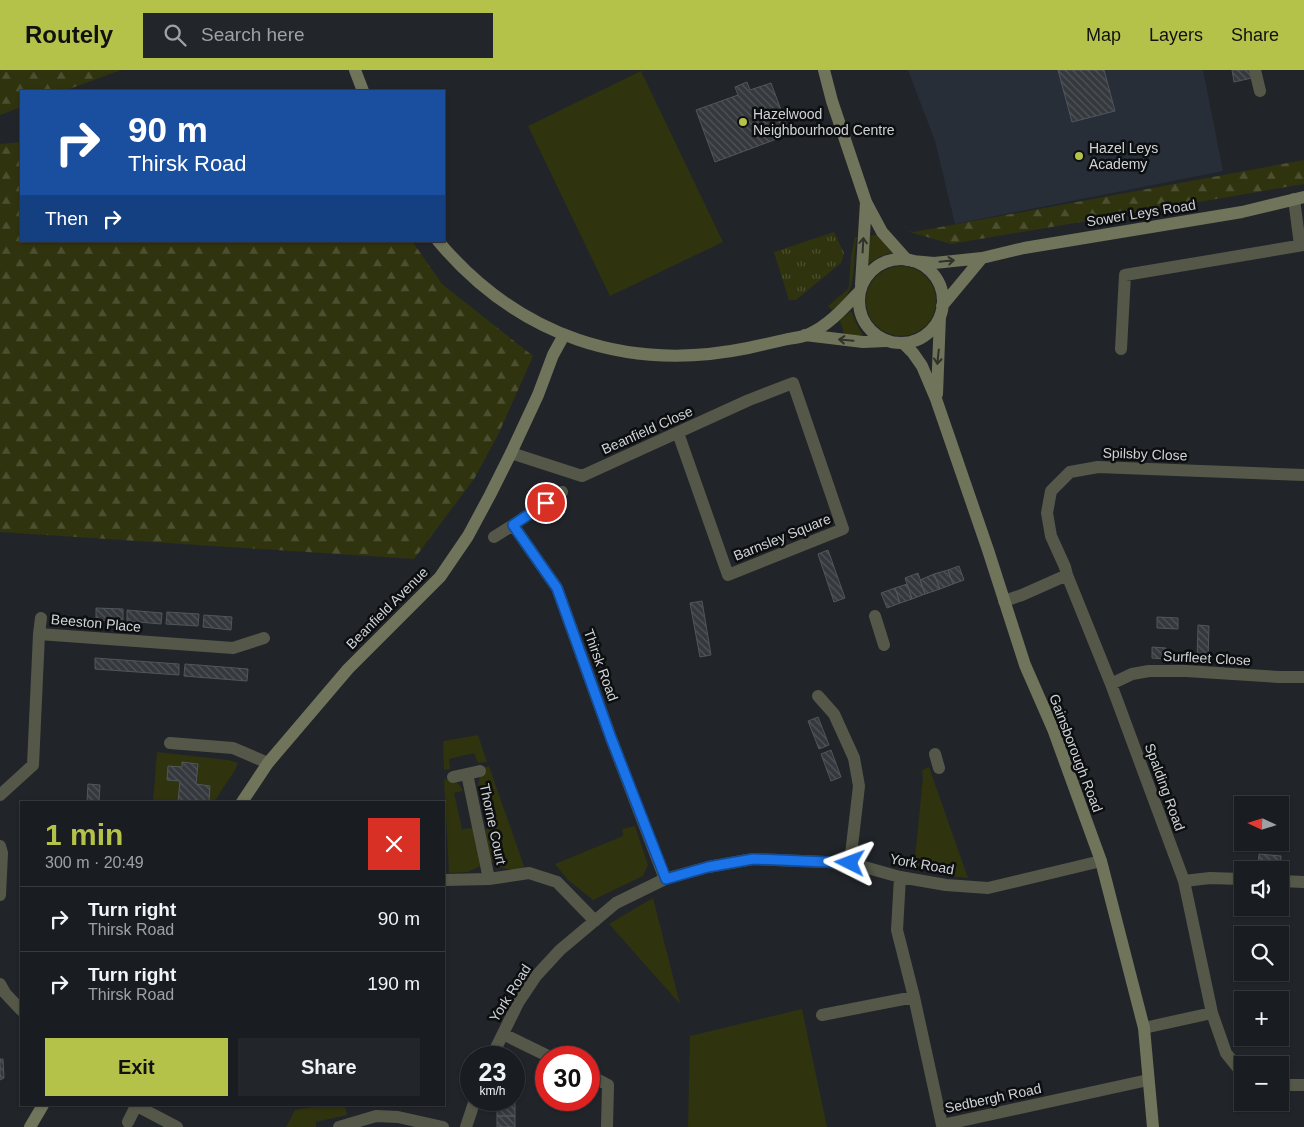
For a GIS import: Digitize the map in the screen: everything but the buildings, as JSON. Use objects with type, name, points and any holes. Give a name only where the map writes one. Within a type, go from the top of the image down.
[{"type":"street","points":[[355,70],[363,90]]},
{"type":"street","points":[[806,335],[863,342],[886,341],[908,343],[930,332],[937,322],[941,311],[942,298],[940,286],[933,275],[924,266],[910,260],[882,232],[866,202],[832,101],[824,70]]},
{"type":"street","points":[[1255,70],[1260,92]]},
{"type":"street","points":[[1121,349],[1125,275],[1302,245],[1299,198]]},
{"type":"street","name":"Sower Leys Road","points":[[910,260],[934,263],[982,258],[1035,246],[1242,212],[1299,198]]},
{"type":"street","points":[[866,202],[858,304],[861,316],[867,326],[875,335],[886,341]]},
{"type":"street","points":[[439,242],[451,257],[474,279],[497,298],[521,314],[564,335],[594,346],[629,353],[672,356],[726,352],[806,335],[822,327],[846,306],[860,289],[868,274],[879,265],[893,260],[910,260]]},
{"type":"street","points":[[941,311],[982,258]]},
{"type":"street","name":"Gainsborough Road","points":[[936,399],[941,311]]},
{"type":"street","name":"Beanfield Avenue","points":[[243,801],[268,764],[348,669],[440,577],[468,536],[511,453],[538,395],[553,355],[564,335]]},
{"type":"street","name":"Gainsborough Road","points":[[903,343],[922,366],[936,399],[1025,665],[1053,730],[1101,861],[1144,1028],[1153,1127]]},
{"type":"street","name":"Beanfield Close","points":[[511,453],[582,476],[750,400],[793,383]]},
{"type":"street","name":"Barnsley Square","points":[[678,433],[728,575],[843,529],[793,383]]},
{"type":"street","name":"Spilsby Close","points":[[1067,575],[1066,566],[1051,536],[1047,513],[1051,491],[1070,472],[1098,467],[1304,474]]},
{"type":"street","points":[[494,537],[562,492]]},
{"type":"street","name":"Thirsk Road","points":[[513,525],[557,588],[611,738],[666,879]]},
{"type":"street","points":[[1004,601],[1067,575]]},
{"type":"street","name":"Spalding Road","points":[[1067,575],[1111,684],[1184,881],[1212,1014],[1226,1053],[1234,1063]]},
{"type":"street","points":[[875,616],[884,645]]},
{"type":"street","points":[[40,634],[41,618]]},
{"type":"street","name":"Beeston Place","points":[[0,795],[33,765],[40,634],[233,648],[264,638]]},
{"type":"street","name":"Surfleet Close","points":[[1111,684],[1132,674],[1149,671],[1186,671],[1279,678],[1304,677]]},
{"type":"street","points":[[818,696],[834,714],[854,758],[859,786],[850,863]]},
{"type":"street","points":[[170,743],[233,748],[268,764]]},
{"type":"street","points":[[935,754],[939,768]]},
{"type":"street","points":[[453,777],[480,771]]},
{"type":"street","name":"Thorne Court","points":[[467,774],[490,879]]},
{"type":"street","points":[[0,846],[2,853],[0,895]]},
{"type":"street","name":"York Road","points":[[496,1046],[518,1004],[536,976],[560,950],[616,903],[666,879],[708,867],[753,859],[850,863],[900,877],[946,885],[988,888],[1101,861]]},
{"type":"street","points":[[445,880],[490,879],[529,873],[557,882],[594,921]]},
{"type":"street","name":"Sedbergh Road","points":[[900,877],[897,930],[914,997],[937,1126],[1148,1080]]},
{"type":"street","points":[[1184,881],[1210,878],[1234,879]]},
{"type":"street","points":[[1289,881],[1304,882]]},
{"type":"street","points":[[0,984],[5,993],[20,1009]]},
{"type":"street","points":[[822,1014],[914,997]]},
{"type":"street","points":[[1144,1028],[1212,1014]]},
{"type":"street","points":[[502,1034],[535,1050]]},
{"type":"street","points":[[600,1081],[608,1085],[607,1127]]},
{"type":"street","points":[[1289,1084],[1304,1085]]},
{"type":"street","points":[[30,1127],[42,1106]]},
{"type":"street","points":[[128,1122],[135,1106]]},
{"type":"street","points":[[137,1106],[177,1127]]},
{"type":"street","points":[[466,1127],[471,1111]]},
{"type":"street","points":[[338,1127],[376,1116],[398,1118],[443,1127]]},
{"type":"shaded area","name":"Hazel Leys Academy","points":[[908,70],[1203,70],[1223,171],[955,224],[935,141]]},
{"type":"green space","points":[[0,70],[121,70],[67,90],[20,90],[20,107],[0,115]]},
{"type":"green space","points":[[641,71],[723,242],[610,296],[528,126]]},
{"type":"green space","points":[[20,142],[20,242],[413,242],[442,284],[533,356],[498,435],[474,479],[414,559],[0,532],[0,144]]},
{"type":"green space","points":[[1304,160],[1304,184],[951,244],[909,231],[914,232]]},
{"type":"green space","points":[[834,232],[844,253],[841,263],[796,300],[789,300],[774,252]]},
{"type":"green space","points":[[878,234],[892,253],[881,256],[868,264],[869,236]]},
{"type":"green space","points":[[855,237],[857,237],[851,287],[845,298],[832,310],[828,306],[848,289]]},
{"type":"green space","points":[[901,266],[914,269],[926,276],[933,288],[936,301],[933,314],[926,326],[914,333],[901,336],[888,333],[876,326],[869,314],[866,301],[869,288],[876,276],[888,269]]},
{"type":"green space","points":[[851,311],[863,335],[843,335],[840,320]]},
{"type":"green space","points":[[478,735],[487,762],[478,763],[474,753],[449,759],[450,769],[444,770],[444,741]]},
{"type":"green space","points":[[157,752],[228,760],[238,763],[215,801],[153,801]]},
{"type":"green space","points":[[489,766],[525,869],[506,868],[497,865],[490,859],[485,830],[494,824],[486,787],[478,788],[481,769]]},
{"type":"green space","points":[[929,767],[968,878],[914,868],[923,777],[922,770]]},
{"type":"green space","points":[[444,779],[456,782],[463,791],[454,793],[462,829],[473,828],[480,866],[468,872],[449,873]]},
{"type":"green space","points":[[635,826],[648,865],[643,876],[593,900],[568,880],[555,864],[623,836],[622,829]]},
{"type":"green space","points":[[653,898],[680,1004],[609,924]]},
{"type":"green space","points":[[802,1009],[827,1127],[688,1127],[690,1036]]},
{"type":"green space","points":[[319,1106],[345,1106],[347,1115],[316,1122],[316,1127],[286,1127],[295,1110]]},
{"type":"place","name":"Hazelwood Neighbourhood Centre","points":[[743,122]]},
{"type":"place","name":"Hazel Leys Academy","points":[[1079,156]]},
{"type":"route","points":[[546,503],[513,525],[557,588],[611,738],[666,879],[708,867],[753,859],[850,863]]}]
